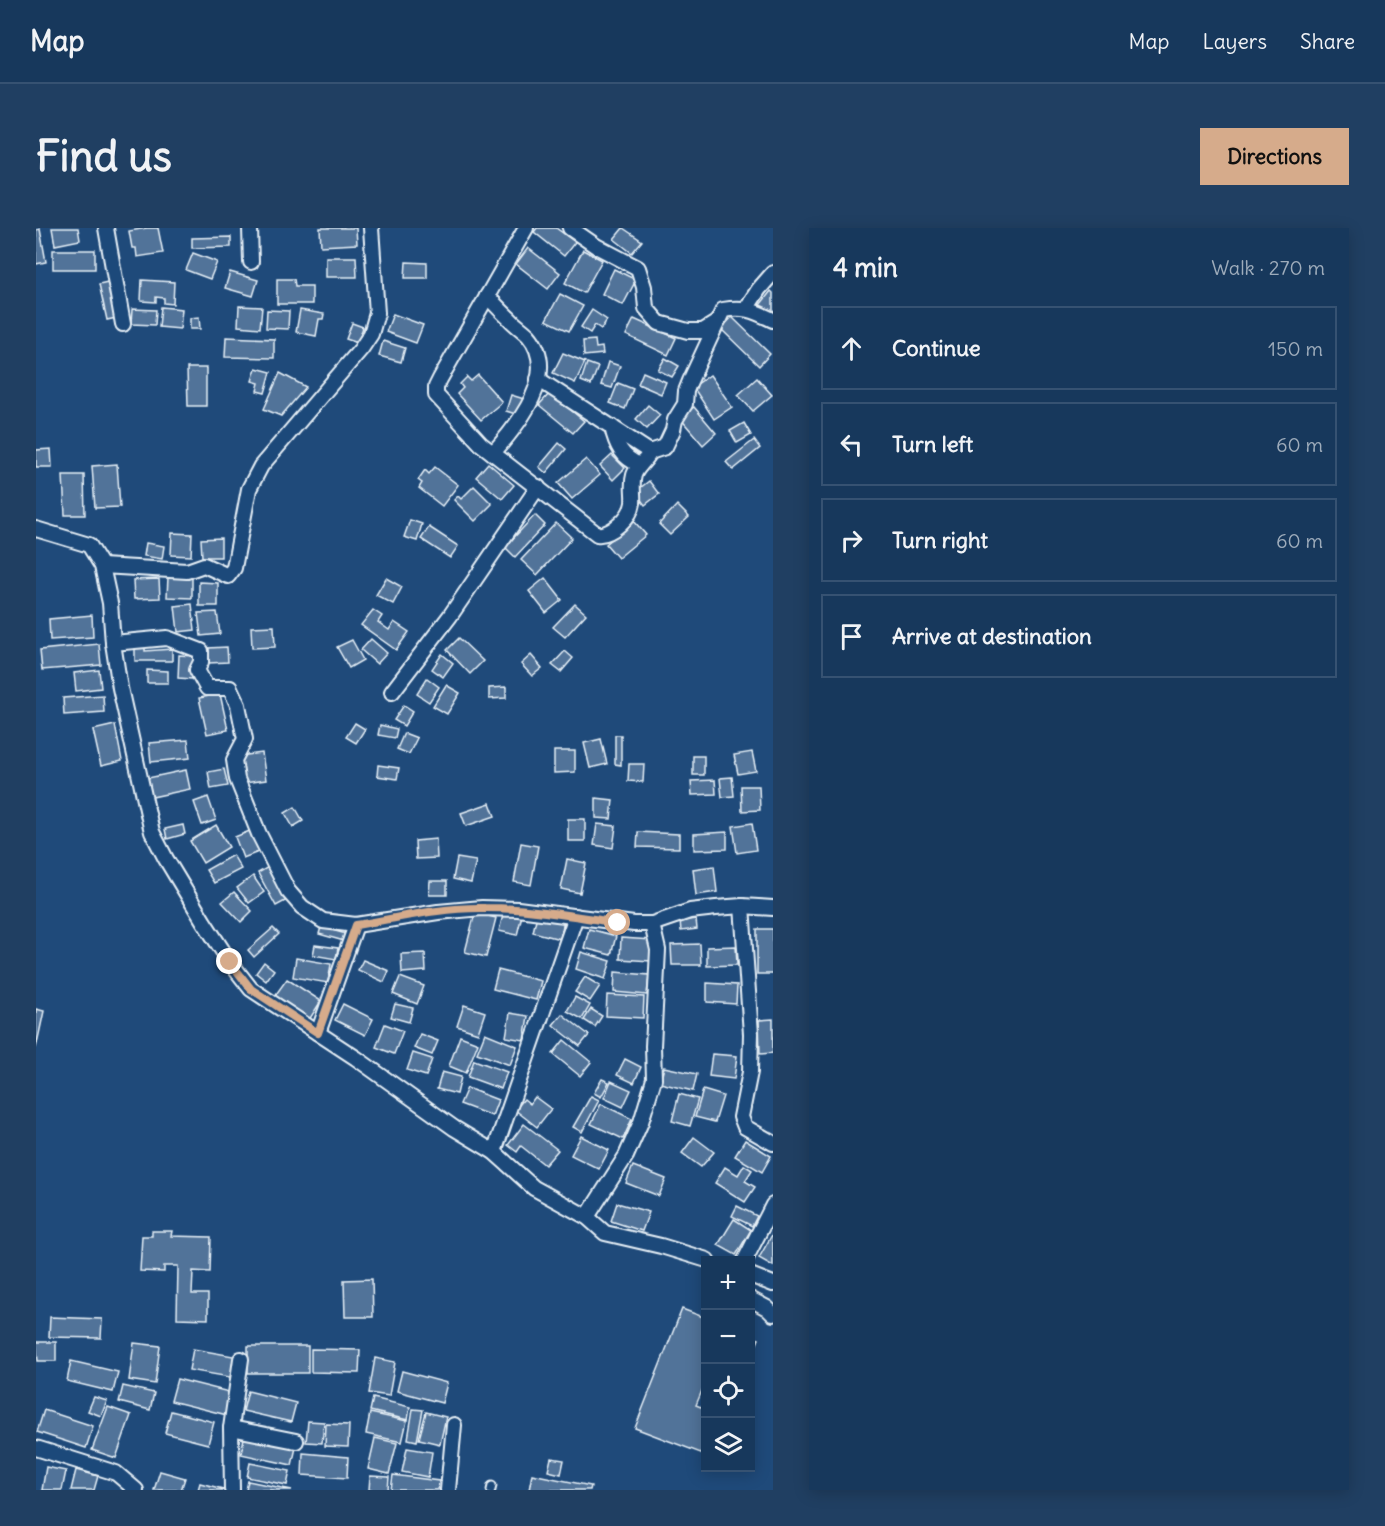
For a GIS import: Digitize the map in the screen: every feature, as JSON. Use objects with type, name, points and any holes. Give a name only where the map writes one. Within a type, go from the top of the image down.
[{"type":"street","points":[[106,228],[123,324]]},
{"type":"street","points":[[250,228],[250,262]]},
{"type":"street","points":[[102,566],[187,571],[204,565],[228,576],[234,568],[249,489],[261,466],[361,350],[371,334],[377,313],[371,228]]},
{"type":"street","points":[[526,228],[436,387],[436,395],[481,444],[597,534],[606,534],[625,519],[633,504],[634,475],[650,452]]},
{"type":"street","points":[[570,228],[596,246],[638,268],[644,287],[646,308],[659,323],[688,331],[703,331],[716,323]]},
{"type":"street","points":[[746,309],[773,273]]},
{"type":"street","points":[[487,296],[528,335],[537,348],[539,360],[538,379],[533,400],[525,414],[493,453]]},
{"type":"street","points":[[538,379],[641,448],[650,452],[657,451],[665,447],[678,412],[685,404],[686,391],[723,310],[738,307],[755,311],[773,320]]},
{"type":"street","points":[[612,427],[615,441],[621,452],[629,460],[640,465]]},
{"type":"street","points":[[392,692],[450,616],[538,488]]},
{"type":"street","points":[[36,529],[89,545],[102,566],[128,730],[153,832],[166,859],[230,962],[251,989],[454,1128],[494,1152],[534,1188],[587,1217],[605,1233],[701,1258]]},
{"type":"street","points":[[113,643],[167,638],[201,651],[201,662],[197,670],[207,688],[230,688],[238,705],[245,739],[234,760],[237,779],[259,834],[288,891],[303,907],[323,921],[356,925],[438,912],[482,908],[518,909],[618,923],[652,924],[690,911],[742,906],[773,908]]},
{"type":"street","points":[[742,906],[751,1034],[750,1072],[741,1121],[752,1132],[773,1143]]},
{"type":"street","points":[[494,1152],[576,916]]},
{"type":"street","points":[[587,1217],[626,1156],[641,1122],[654,1079],[653,1046],[658,950],[652,924]]},
{"type":"street","points":[[318,1033],[356,925]]},
{"type":"street","points":[[747,1256],[773,1205]]},
{"type":"street","points":[[755,1277],[773,1284]]},
{"type":"street","points":[[755,1302],[773,1314]]},
{"type":"street","points":[[232,1490],[231,1428],[241,1359]]},
{"type":"street","points":[[448,1490],[454,1425]]},
{"type":"street","points":[[231,1428],[296,1441]]},
{"type":"street","points":[[36,1448],[116,1473],[136,1490]]},
{"type":"building","points":[[52,228],[78,228],[80,240],[55,245]]},
{"type":"building","points":[[158,228],[163,253],[137,257],[136,248],[132,248],[129,231]]},
{"type":"building","points":[[320,228],[356,228],[357,244],[321,246]]},
{"type":"building","points":[[537,228],[556,228],[575,242],[564,256],[534,232]]},
{"type":"building","points":[[623,228],[642,241],[632,253],[614,239]]},
{"type":"building","points":[[40,229],[46,262],[36,264],[36,230]]},
{"type":"building","points":[[231,237],[231,247],[192,248],[192,238]]},
{"type":"building","points":[[528,248],[560,273],[548,289],[516,264]]},
{"type":"building","points":[[53,250],[95,250],[95,269],[53,269]]},
{"type":"building","points":[[583,250],[602,260],[584,293],[565,283]]},
{"type":"building","points":[[193,253],[217,262],[210,279],[186,270]]},
{"type":"building","points":[[326,257],[356,257],[357,277],[326,277]]},
{"type":"building","points":[[406,262],[427,263],[427,278],[405,278]]},
{"type":"building","points":[[614,269],[636,280],[623,305],[602,294]]},
{"type":"building","points":[[230,272],[258,280],[253,296],[225,288]]},
{"type":"building","points":[[277,279],[294,279],[295,286],[312,286],[312,304],[277,304]]},
{"type":"building","points":[[142,280],[174,282],[173,304],[164,303],[164,298],[156,297],[156,302],[141,301]]},
{"type":"building","points":[[112,281],[121,317],[107,320],[99,284]]},
{"type":"building","points":[[771,291],[773,293],[773,315],[760,305]]},
{"type":"building","points":[[560,294],[583,306],[569,331],[546,320]]},
{"type":"building","points":[[239,306],[262,307],[260,328],[238,326]]},
{"type":"building","points":[[161,307],[182,309],[180,329],[159,327]]},
{"type":"building","points":[[132,309],[156,310],[155,325],[131,324]]},
{"type":"building","points":[[267,310],[289,311],[288,329],[266,328]]},
{"type":"building","points":[[300,310],[324,314],[323,319],[319,319],[316,336],[296,332]]},
{"type":"building","points":[[592,310],[607,320],[601,329],[595,325],[590,333],[581,327]]},
{"type":"building","points":[[393,314],[423,325],[416,343],[386,332]]},
{"type":"building","points":[[199,317],[200,329],[190,329],[190,318]]},
{"type":"building","points":[[732,317],[770,354],[759,366],[721,329]]},
{"type":"building","points":[[634,319],[676,338],[668,355],[626,335]]},
{"type":"building","points":[[352,323],[363,327],[358,343],[346,339]]},
{"type":"building","points":[[226,337],[274,339],[274,358],[225,357]]},
{"type":"building","points":[[595,340],[596,348],[602,347],[603,354],[584,356],[583,341]]},
{"type":"building","points":[[383,341],[405,348],[401,362],[379,356]]},
{"type":"building","points":[[563,353],[585,362],[575,383],[553,373]]},
{"type":"building","points":[[665,358],[679,366],[672,377],[658,370]]},
{"type":"building","points":[[608,362],[620,366],[612,388],[601,385]]},
{"type":"building","points":[[587,363],[598,367],[591,385],[581,381]]},
{"type":"building","points":[[187,368],[206,368],[206,406],[188,406]]},
{"type":"building","points":[[256,368],[271,372],[265,393],[257,391],[259,383],[252,381]]},
{"type":"building","points":[[643,372],[666,382],[661,394],[638,384]]},
{"type":"building","points":[[280,373],[306,387],[281,416],[264,409]]},
{"type":"building","points":[[478,375],[502,402],[481,420],[457,394],[463,388],[460,384],[467,377],[471,381]]},
{"type":"building","points":[[710,375],[732,407],[714,419],[693,387]]},
{"type":"building","points":[[757,378],[772,395],[753,411],[738,395]]},
{"type":"building","points":[[618,383],[633,389],[625,409],[610,403]]},
{"type":"building","points":[[550,393],[584,421],[573,433],[539,405]]},
{"type":"building","points":[[511,395],[524,399],[519,415],[506,411]]},
{"type":"building","points":[[648,405],[660,415],[647,429],[636,419]]},
{"type":"building","points":[[694,407],[716,433],[703,445],[680,418]]},
{"type":"building","points":[[744,423],[751,435],[737,443],[730,431]]},
{"type":"building","points":[[754,440],[760,448],[733,470],[726,462]]},
{"type":"building","points":[[559,443],[566,449],[546,473],[539,467]]},
{"type":"building","points":[[51,449],[52,467],[36,467],[36,450]]},
{"type":"building","points":[[612,455],[625,468],[613,480],[600,466]]},
{"type":"building","points":[[586,459],[600,475],[572,499],[558,483]]},
{"type":"building","points":[[488,463],[514,485],[502,499],[476,477]]},
{"type":"building","points":[[117,464],[120,507],[95,508],[92,466]]},
{"type":"building","points":[[435,467],[458,485],[442,506],[419,488],[422,483],[418,480],[425,470],[429,474]]},
{"type":"building","points":[[63,475],[84,475],[85,515],[65,515]]},
{"type":"building","points":[[649,481],[659,494],[645,505],[635,492]]},
{"type":"building","points":[[474,486],[492,504],[475,521],[454,500],[458,496],[461,499]]},
{"type":"building","points":[[677,505],[689,517],[670,535],[659,524]]},
{"type":"building","points":[[535,515],[545,525],[515,557],[505,547]]},
{"type":"building","points":[[410,520],[422,524],[417,541],[404,537]]},
{"type":"building","points":[[634,521],[646,535],[618,558],[606,544]]},
{"type":"building","points":[[556,523],[572,538],[537,575],[521,560]]},
{"type":"building","points":[[429,527],[458,546],[450,558],[421,539]]},
{"type":"building","points":[[172,533],[192,534],[191,556],[171,555]]},
{"type":"building","points":[[221,538],[221,557],[202,557],[201,539]]},
{"type":"building","points":[[146,543],[164,546],[162,559],[144,556]]},
{"type":"building","points":[[168,577],[192,577],[192,598],[167,597]]},
{"type":"building","points":[[386,578],[402,587],[393,604],[376,595]]},
{"type":"building","points":[[545,578],[562,600],[546,613],[529,591]]},
{"type":"building","points":[[159,579],[160,598],[134,599],[133,580]]},
{"type":"building","points":[[199,582],[218,583],[218,606],[199,606]]},
{"type":"building","points":[[192,604],[195,630],[178,632],[175,606]]},
{"type":"building","points":[[575,604],[586,614],[565,637],[553,627]]},
{"type":"building","points":[[373,610],[382,616],[378,622],[389,630],[394,622],[409,632],[396,650],[361,625]]},
{"type":"building","points":[[217,612],[220,634],[201,636],[198,613]]},
{"type":"building","points":[[92,615],[93,637],[50,640],[49,619]]},
{"type":"building","points":[[274,626],[275,647],[252,648],[251,627]]},
{"type":"building","points":[[459,638],[483,661],[470,674],[447,650]]},
{"type":"building","points":[[371,639],[387,653],[377,664],[361,650]]},
{"type":"building","points":[[352,640],[363,660],[349,668],[337,647]]},
{"type":"building","points":[[99,644],[101,665],[42,670],[40,650]]},
{"type":"building","points":[[227,647],[228,662],[209,663],[208,648]]},
{"type":"building","points":[[135,648],[145,648],[145,651],[172,649],[172,661],[135,661]]},
{"type":"building","points":[[565,651],[573,658],[561,672],[552,665]]},
{"type":"building","points":[[442,654],[453,663],[443,677],[432,669]]},
{"type":"building","points":[[179,655],[193,656],[192,679],[178,678]]},
{"type":"building","points":[[531,655],[542,668],[532,676],[521,664]]},
{"type":"building","points":[[99,670],[101,688],[76,691],[74,673]]},
{"type":"building","points":[[147,670],[168,671],[168,683],[147,683]]},
{"type":"building","points":[[427,678],[439,687],[429,702],[417,694]]},
{"type":"building","points":[[446,685],[460,693],[447,714],[433,706]]},
{"type":"building","points":[[506,687],[506,698],[489,699],[489,688]]},
{"type":"building","points":[[220,694],[228,730],[207,734],[199,698]]},
{"type":"building","points":[[103,695],[104,712],[64,715],[63,698]]},
{"type":"building","points":[[404,705],[413,711],[404,726],[394,720]]},
{"type":"building","points":[[355,723],[365,729],[356,743],[346,737]]},
{"type":"building","points":[[115,725],[122,761],[101,766],[93,730]]},
{"type":"building","points":[[380,725],[397,729],[395,738],[378,735]]},
{"type":"building","points":[[404,733],[417,738],[409,754],[397,749]]},
{"type":"building","points":[[615,735],[621,735],[621,765],[615,764]]},
{"type":"building","points":[[601,739],[607,764],[590,768],[584,743]]},
{"type":"building","points":[[188,740],[190,758],[151,762],[149,743]]},
{"type":"building","points":[[554,751],[575,751],[575,772],[554,773]]},
{"type":"building","points":[[752,752],[756,771],[738,774],[734,755]]},
{"type":"building","points":[[262,753],[266,780],[244,783],[239,756]]},
{"type":"building","points":[[693,756],[704,756],[704,775],[693,775]]},
{"type":"building","points":[[629,764],[644,764],[643,782],[628,781]]},
{"type":"building","points":[[378,765],[399,768],[397,779],[377,776]]},
{"type":"building","points":[[224,769],[228,786],[211,789],[208,772]]},
{"type":"building","points":[[186,770],[190,789],[152,797],[148,778]]},
{"type":"building","points":[[732,777],[734,796],[722,797],[720,778]]},
{"type":"building","points":[[715,780],[716,794],[692,795],[691,781]]},
{"type":"building","points":[[741,786],[759,786],[760,810],[742,811]]},
{"type":"building","points":[[208,797],[216,820],[202,825],[194,802]]},
{"type":"building","points":[[596,798],[613,800],[611,819],[596,818]]},
{"type":"building","points":[[490,803],[495,816],[466,826],[461,813]]},
{"type":"building","points":[[295,807],[303,821],[293,827],[285,813]]},
{"type":"building","points":[[568,819],[585,819],[585,841],[568,841]]},
{"type":"building","points":[[752,823],[756,850],[737,853],[733,826]]},
{"type":"building","points":[[597,824],[616,826],[613,848],[594,845]]},
{"type":"building","points":[[183,825],[185,834],[167,839],[165,829]]},
{"type":"building","points":[[216,825],[229,847],[203,863],[190,841]]},
{"type":"building","points":[[252,830],[261,851],[243,858],[235,837]]},
{"type":"building","points":[[638,832],[679,834],[679,848],[637,847]]},
{"type":"building","points":[[727,832],[727,849],[694,850],[694,834]]},
{"type":"building","points":[[436,839],[437,858],[416,859],[415,841]]},
{"type":"building","points":[[521,843],[538,846],[531,885],[514,882]]},
{"type":"building","points":[[233,855],[241,869],[214,883],[206,870]]},
{"type":"building","points":[[457,858],[476,861],[471,883],[453,879]]},
{"type":"building","points":[[567,859],[586,863],[580,893],[561,889]]},
{"type":"building","points":[[270,866],[289,899],[276,906],[258,873]]},
{"type":"building","points":[[714,866],[717,892],[696,895],[693,869]]},
{"type":"building","points":[[253,876],[264,892],[249,903],[237,888]]},
{"type":"building","points":[[430,881],[447,881],[447,895],[429,895]]},
{"type":"building","points":[[234,892],[252,911],[241,922],[222,902]]},
{"type":"building","points":[[504,911],[522,915],[517,935],[499,931]]},
{"type":"building","points":[[475,913],[496,918],[486,957],[465,952]]},
{"type":"building","points":[[537,915],[564,921],[560,939],[533,932]]},
{"type":"building","points":[[696,919],[697,929],[681,931],[680,921]]},
{"type":"building","points":[[321,927],[346,934],[344,941],[319,934]]},
{"type":"building","points":[[273,928],[279,934],[254,957],[248,950]]},
{"type":"building","points":[[589,929],[616,936],[611,955],[584,948]]},
{"type":"building","points":[[757,929],[773,929],[773,974],[757,974]]},
{"type":"building","points":[[621,938],[652,940],[651,961],[620,959]]},
{"type":"building","points":[[700,944],[701,965],[672,965],[671,945]]},
{"type":"building","points":[[315,945],[338,948],[336,959],[313,955]]},
{"type":"building","points":[[736,946],[737,965],[707,966],[707,947]]},
{"type":"building","points":[[581,952],[611,961],[605,979],[576,969]]},
{"type":"building","points":[[425,953],[426,971],[402,973],[401,954]]},
{"type":"building","points":[[296,958],[331,964],[328,983],[293,977]]},
{"type":"building","points":[[363,960],[389,971],[384,982],[358,970]]},
{"type":"building","points":[[264,962],[274,970],[266,981],[256,973]]},
{"type":"building","points":[[498,970],[541,981],[536,1000],[493,989]]},
{"type":"building","points":[[615,972],[649,975],[647,995],[614,992]]},
{"type":"building","points":[[400,977],[424,986],[417,1004],[393,994]]},
{"type":"building","points":[[585,977],[600,986],[590,1001],[575,992]]},
{"type":"building","points":[[287,979],[321,1001],[309,1020],[274,997]]},
{"type":"building","points":[[707,983],[737,985],[736,1004],[707,1002]]},
{"type":"building","points":[[607,995],[644,997],[643,1018],[606,1016]]},
{"type":"building","points":[[575,997],[590,1005],[582,1019],[567,1011]]},
{"type":"building","points":[[343,1004],[373,1019],[365,1035],[335,1020]]},
{"type":"building","points":[[395,1004],[413,1008],[409,1022],[391,1017]]},
{"type":"building","points":[[464,1005],[485,1012],[478,1033],[457,1026]]},
{"type":"building","points":[[36,1009],[44,1011],[36,1048]]},
{"type":"building","points":[[591,1009],[602,1016],[595,1027],[584,1020]]},
{"type":"building","points":[[510,1013],[528,1016],[524,1040],[506,1037]]},
{"type":"building","points":[[562,1014],[589,1035],[580,1046],[553,1025]]},
{"type":"building","points":[[773,1019],[773,1053],[760,1054],[759,1020]]},
{"type":"building","points":[[385,1024],[403,1031],[394,1054],[376,1047]]},
{"type":"building","points":[[485,1033],[517,1046],[510,1065],[477,1053]]},
{"type":"building","points":[[420,1034],[438,1041],[432,1055],[414,1048]]},
{"type":"building","points":[[460,1036],[478,1043],[466,1073],[449,1066]]},
{"type":"building","points":[[564,1040],[591,1062],[580,1076],[553,1054]]},
{"type":"building","points":[[413,1053],[432,1059],[426,1076],[407,1070]]},
{"type":"building","points":[[712,1054],[737,1056],[734,1079],[709,1076]]},
{"type":"building","points":[[625,1059],[641,1067],[634,1083],[617,1075]]},
{"type":"building","points":[[474,1060],[507,1072],[501,1089],[468,1077]]},
{"type":"building","points":[[664,1067],[697,1074],[693,1091],[660,1083]]},
{"type":"building","points":[[442,1072],[461,1077],[457,1094],[437,1089]]},
{"type":"building","points":[[602,1079],[609,1082],[601,1097],[594,1093]]},
{"type":"building","points":[[611,1081],[631,1090],[623,1107],[604,1098]]},
{"type":"building","points":[[467,1088],[498,1100],[492,1116],[460,1104]]},
{"type":"building","points":[[703,1090],[723,1096],[715,1122],[695,1117]]},
{"type":"building","points":[[679,1094],[698,1099],[690,1126],[672,1121]]},
{"type":"building","points":[[591,1096],[599,1100],[582,1132],[573,1127]]},
{"type":"building","points":[[535,1097],[551,1109],[537,1127],[515,1110],[524,1099],[530,1104]]},
{"type":"building","points":[[601,1104],[632,1119],[623,1139],[591,1124]]},
{"type":"building","points":[[524,1124],[558,1150],[545,1165],[521,1146],[517,1152],[508,1145]]},
{"type":"building","points":[[581,1136],[609,1150],[599,1169],[571,1155]]},
{"type":"building","points":[[694,1137],[714,1152],[701,1167],[682,1153]]},
{"type":"building","points":[[745,1140],[771,1156],[762,1172],[735,1156]]},
{"type":"building","points":[[744,1165],[752,1170],[745,1181],[755,1187],[745,1202],[715,1183],[725,1167],[738,1175]]},
{"type":"building","points":[[633,1166],[666,1179],[659,1196],[626,1183]]},
{"type":"building","points":[[617,1203],[649,1212],[642,1231],[611,1221]]},
{"type":"building","points":[[737,1206],[757,1216],[752,1226],[732,1216]]},
{"type":"building","points":[[734,1219],[751,1230],[736,1255],[718,1245]]},
{"type":"building","points":[[152,1231],[172,1231],[171,1236],[211,1237],[210,1272],[193,1271],[192,1294],[208,1294],[208,1319],[177,1318],[178,1266],[164,1266],[164,1272],[140,1271],[142,1236],[152,1236]]},
{"type":"building","points":[[773,1233],[773,1266],[759,1258]]},
{"type":"building","points":[[372,1279],[373,1317],[345,1317],[344,1280]]},
{"type":"building","points":[[682,1309],[701,1316],[701,1393],[696,1405],[701,1407],[701,1453],[635,1428]]},
{"type":"building","points":[[50,1317],[102,1319],[101,1338],[49,1337]]},
{"type":"building","points":[[36,1342],[56,1342],[56,1361],[38,1361]]},
{"type":"building","points":[[134,1343],[160,1346],[155,1384],[129,1380]]},
{"type":"building","points":[[248,1346],[308,1346],[308,1373],[248,1373]]},
{"type":"building","points":[[193,1349],[239,1357],[235,1378],[189,1370]]},
{"type":"building","points":[[311,1349],[360,1350],[359,1373],[311,1372]]},
{"type":"building","points":[[375,1358],[395,1362],[389,1396],[369,1393]]},
{"type":"building","points":[[71,1361],[118,1372],[113,1392],[67,1381]]},
{"type":"building","points":[[402,1371],[447,1383],[442,1403],[397,1391]]},
{"type":"building","points":[[177,1379],[233,1393],[227,1415],[171,1401]]},
{"type":"building","points":[[123,1386],[154,1393],[150,1410],[119,1402]]},
{"type":"building","points":[[248,1391],[296,1403],[291,1422],[243,1411]]},
{"type":"building","points":[[94,1397],[107,1401],[101,1416],[88,1411]]},
{"type":"building","points":[[373,1398],[410,1407],[408,1420],[370,1411]]},
{"type":"building","points":[[108,1407],[131,1415],[116,1458],[92,1450]]},
{"type":"building","points":[[413,1409],[423,1410],[417,1441],[408,1439]]},
{"type":"building","points":[[44,1410],[93,1426],[86,1448],[37,1432]]},
{"type":"building","points":[[171,1411],[214,1422],[208,1444],[165,1433]]},
{"type":"building","points":[[426,1412],[446,1417],[440,1444],[419,1439]]},
{"type":"building","points":[[370,1413],[407,1421],[402,1442],[366,1434]]},
{"type":"building","points":[[308,1421],[324,1422],[322,1443],[306,1442]]},
{"type":"building","points":[[326,1424],[349,1425],[348,1447],[325,1446]]},
{"type":"building","points":[[245,1432],[297,1443],[292,1465],[241,1454]]},
{"type":"building","points":[[375,1438],[397,1443],[389,1474],[368,1469]]},
{"type":"building","points":[[407,1448],[432,1452],[428,1477],[402,1472]]},
{"type":"building","points":[[303,1453],[348,1457],[347,1478],[302,1475]]},
{"type":"building","points":[[551,1458],[564,1460],[561,1474],[548,1471]]},
{"type":"building","points":[[250,1463],[290,1471],[287,1485],[247,1477]]},
{"type":"building","points":[[46,1467],[66,1471],[62,1490],[42,1490]]},
{"type":"building","points":[[76,1470],[98,1476],[94,1490],[71,1490]]},
{"type":"building","points":[[160,1471],[185,1478],[181,1490],[154,1490]]},
{"type":"building","points":[[532,1474],[591,1486],[590,1490],[529,1490]]},
{"type":"building","points":[[393,1475],[439,1481],[438,1490],[391,1490]]},
{"type":"building","points":[[370,1476],[389,1477],[388,1490],[369,1490]]},
{"type":"building","points":[[248,1481],[292,1490],[246,1490]]},
{"type":"building","points":[[200,1483],[227,1490],[198,1490]]},
{"type":"route","points":[[230,962],[251,989],[318,1033],[356,925],[438,912],[482,908],[555,913],[618,923]]}]
